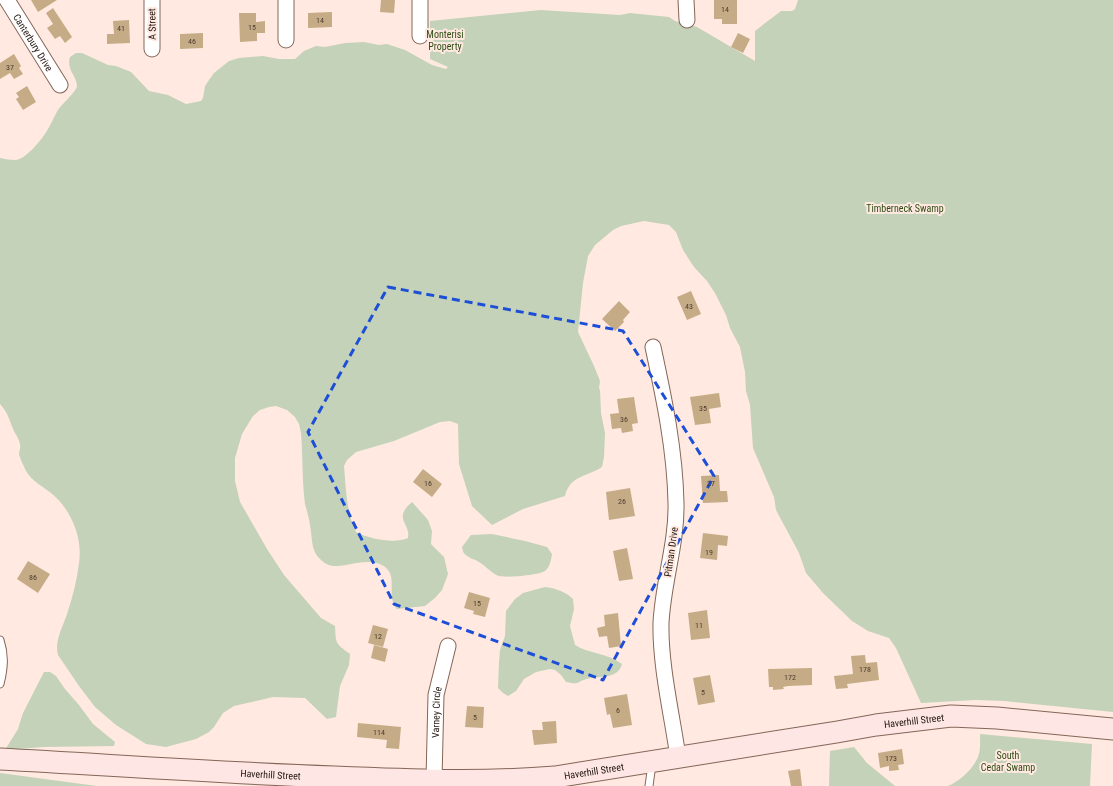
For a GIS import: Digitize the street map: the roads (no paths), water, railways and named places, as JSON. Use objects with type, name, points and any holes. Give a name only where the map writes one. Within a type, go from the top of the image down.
[{"type":"street","name":"Canterbury Drive","points":[[7,0],[60,85]]},
{"type":"street","name":"A Street","points":[[152,0],[152,49]]},
{"type":"street","points":[[286,0],[286,40]]},
{"type":"street","points":[[420,0],[420,36]]},
{"type":"street","points":[[686,0],[687,20]]},
{"type":"street","name":"Pitman Drive","points":[[653,347],[664,401],[674,475],[675,522],[662,611],[661,630],[664,663],[678,758]]},
{"type":"street","name":"Varney Circle","points":[[434,780],[436,695],[448,646]]},
{"type":"street","name":"Haverhill Street","points":[[0,759],[285,775],[434,780],[491,780],[542,778],[678,758],[876,724],[940,717],[997,718],[1113,729]]},
{"type":"lane","points":[[0,640],[4,660],[0,684]]},
{"type":"lane","points":[[649,786],[653,762]]},
{"type":"park label","name":"Monterisi Property","points":[[445,40]]},
{"type":"park label","name":"Timberneck Swamp","points":[[905,208]]},
{"type":"park label","name":"South Cedar Swamp","points":[[1008,760]]}]
